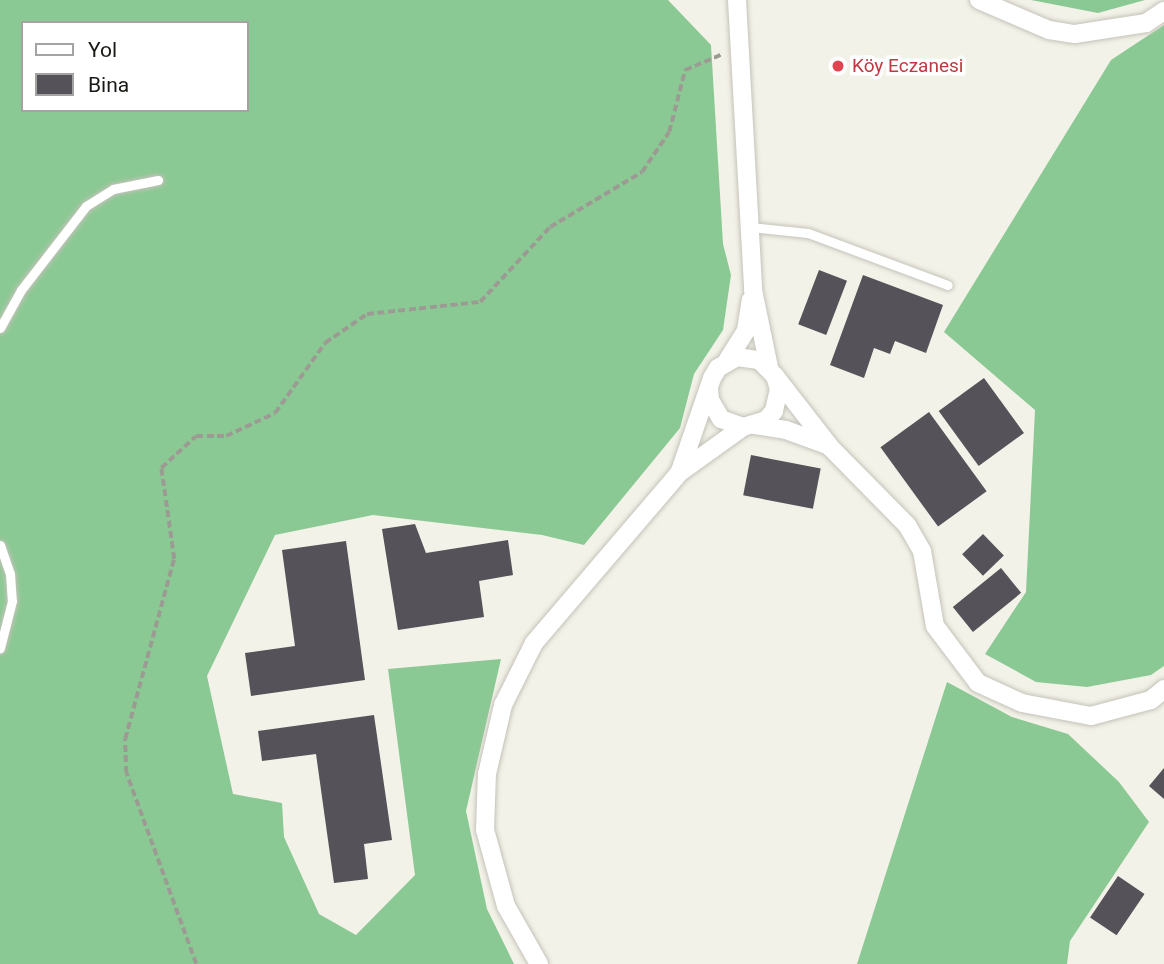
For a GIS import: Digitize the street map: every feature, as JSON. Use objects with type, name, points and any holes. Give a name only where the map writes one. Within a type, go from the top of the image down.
[{"type":"street","points":[[539,964],[506,906],[485,830],[487,774],[503,705],[534,643],[679,473],[774,411],[779,389],[772,371],[753,289],[737,0]]},
{"type":"street","points":[[979,0],[1049,30],[1075,34],[1146,23],[1164,12]]},
{"type":"street","points":[[679,473],[718,368],[727,361],[746,330],[753,289]]},
{"type":"street","points":[[727,361],[748,357],[772,371],[830,447],[907,525],[922,551],[935,626],[978,683],[1022,703],[1091,716],[1151,700],[1164,690]]},
{"type":"street","points":[[709,388],[710,400],[721,419],[749,426],[786,430],[830,447]]},
{"type":"lane","points":[[0,328],[21,290],[86,206],[120,186],[158,180]]},
{"type":"lane","points":[[750,227],[808,233],[948,285]]},
{"type":"lane","points":[[0,544],[10,574],[12,601],[0,648]]},
{"type":"path","points":[[196,964],[127,773],[125,739],[174,559],[161,468],[196,436],[226,436],[275,413],[325,343],[368,314],[480,302],[550,227],[642,172],[669,132],[685,70],[740,48]]},
{"type":"green space","points":[[0,0],[668,0],[711,45],[723,244],[731,275],[723,330],[694,374],[680,428],[584,545],[542,535],[373,515],[275,535],[207,676],[233,794],[282,803],[284,837],[319,914],[356,935],[415,875],[388,669],[501,659],[466,811],[487,909],[514,964],[0,964]]},
{"type":"green space","points":[[1031,0],[1145,0],[1098,13]]},
{"type":"green space","points":[[1164,25],[1164,666],[1151,675],[1087,687],[1036,682],[985,654],[1026,592],[1035,410],[944,332],[1111,60]]},
{"type":"green space","points":[[947,682],[1012,717],[1068,734],[1119,782],[1149,822],[1070,941],[1067,964],[857,964]]},
{"type":"building","points":[[819,270],[847,281],[826,335],[798,324]]},
{"type":"building","points":[[863,275],[943,305],[926,353],[895,341],[890,354],[874,348],[864,378],[830,365]]},
{"type":"building","points":[[984,378],[1024,433],[979,466],[939,411]]},
{"type":"building","points":[[929,412],[987,491],[938,527],[880,447]]},
{"type":"building","points":[[751,455],[821,469],[813,509],[743,495]]},
{"type":"building","points":[[415,524],[426,553],[508,540],[513,575],[479,581],[484,617],[398,630],[382,529]]},
{"type":"building","points":[[983,534],[1004,556],[983,576],[962,554]]},
{"type":"building","points":[[346,541],[365,680],[251,696],[245,653],[295,646],[282,550]]},
{"type":"building","points":[[1001,568],[1021,593],[973,632],[953,607]]},
{"type":"building","points":[[374,715],[392,840],[364,844],[368,879],[334,883],[316,754],[262,761],[258,731]]},
{"type":"building","points":[[1164,768],[1164,799],[1149,786]]},
{"type":"building","points":[[1118,876],[1145,894],[1117,935],[1090,917]]},
{"type":"place","name":"Köy Eczanesi","points":[[838,66]]}]
